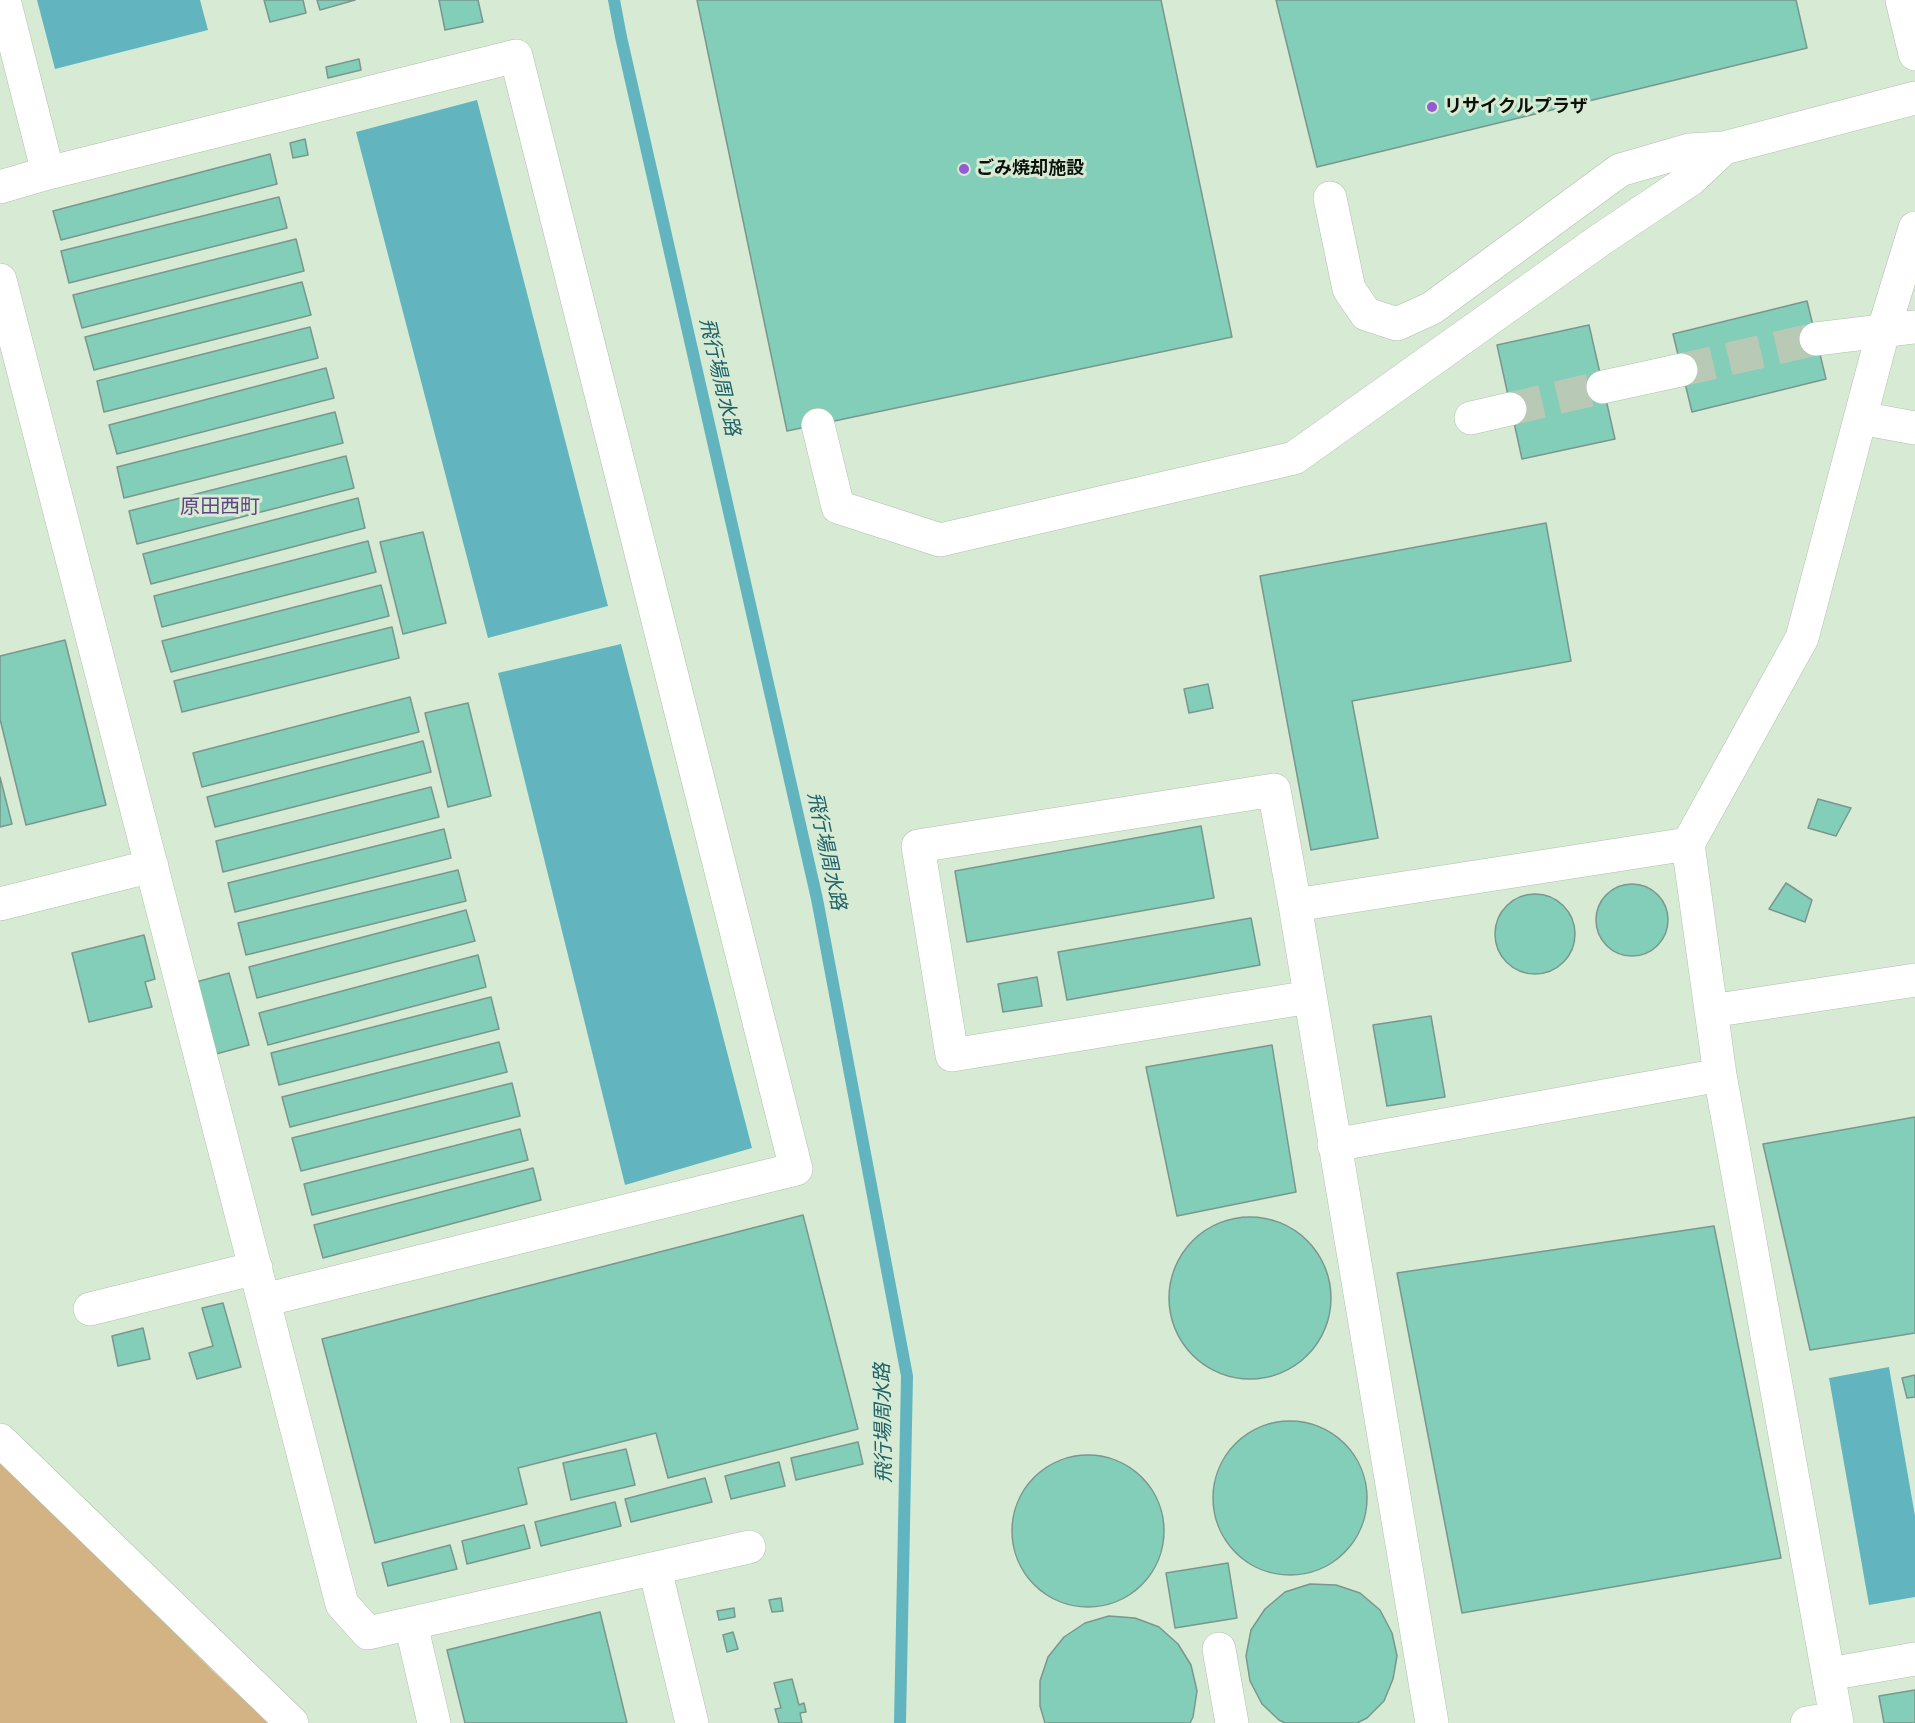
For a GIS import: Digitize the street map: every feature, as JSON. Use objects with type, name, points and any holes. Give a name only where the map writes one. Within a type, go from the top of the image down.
[{"type":"lane","points":[[4,0],[8,47],[48,173]]},
{"type":"lane","points":[[1902,0],[1915,54]]},
{"type":"lane","points":[[0,187],[516,56],[796,1169],[264,1300]]},
{"type":"lane","points":[[1330,198],[1349,289],[1366,314],[1397,324],[1432,308],[1620,170],[1689,150],[1724,147],[1915,98]]},
{"type":"lane","points":[[818,424],[838,507],[940,540],[1294,458],[1600,240],[1691,179],[1724,147]]},
{"type":"lane","points":[[1827,1721],[1829,1674],[1720,1075],[1688,844],[1802,638],[1883,332],[1915,228]]},
{"type":"lane","points":[[0,280],[342,1604],[368,1634],[749,1547]]},
{"type":"lane","points":[[1816,339],[1915,327]]},
{"type":"lane","points":[[1603,387],[1681,370]]},
{"type":"lane","points":[[1471,418],[1510,409]]},
{"type":"lane","points":[[1860,418],[1915,428]]},
{"type":"lane","points":[[1310,997],[951,1055],[918,846],[1274,790],[1295,905],[1432,1723]]},
{"type":"lane","points":[[1295,905],[1688,844]]},
{"type":"lane","points":[[0,904],[152,866]]},
{"type":"lane","points":[[1711,1011],[1915,980]]},
{"type":"lane","points":[[1334,1145],[1720,1075]]},
{"type":"lane","points":[[90,1309],[256,1268]]},
{"type":"lane","points":[[0,1440],[292,1723]]},
{"type":"lane","points":[[655,1569],[692,1723]]},
{"type":"lane","points":[[411,1624],[434,1723]]},
{"type":"lane","points":[[1219,1649],[1232,1723]]},
{"type":"lane","points":[[1829,1674],[1915,1659]]},
{"type":"shaded area","points":[[0,1458],[215,1673],[269,1723],[0,1723]]},
{"type":"water","points":[[37,0],[200,0],[208,30],[55,69]]},
{"type":"water","points":[[477,100],[608,606],[488,638],[356,132]]},
{"type":"water","points":[[621,644],[752,1148],[625,1185],[498,673]]},
{"type":"water","points":[[1889,1367],[1915,1516],[1915,1597],[1869,1605],[1829,1378]]},
{"type":"building","points":[[264,0],[303,0],[306,13],[270,22]]},
{"type":"building","points":[[317,0],[355,0],[320,10]]},
{"type":"building","points":[[439,0],[478,0],[483,22],[445,30]]},
{"type":"building","name":"ごみ焼却施設","points":[[697,0],[1161,0],[1232,337],[787,431]]},
{"type":"building","name":"リサイクルプラザ","points":[[1276,0],[1796,0],[1807,48],[1317,167]]},
{"type":"building","points":[[359,59],[361,70],[328,78],[326,67]]},
{"type":"building","points":[[305,139],[308,155],[293,158],[290,143]]},
{"type":"building","points":[[270,154],[277,184],[61,240],[53,211]]},
{"type":"building","points":[[279,197],[287,228],[69,283],[61,251]]},
{"type":"building","points":[[296,239],[304,271],[82,328],[73,295]]},
{"type":"building","points":[[302,282],[311,315],[94,370],[85,337]]},
{"type":"building","points":[[1807,301],[1826,379],[1692,412],[1673,334]]},
{"type":"building","points":[[1589,325],[1615,439],[1522,459],[1497,345]]},
{"type":"building","points":[[310,327],[318,358],[104,412],[97,381]]},
{"type":"building","points":[[326,368],[334,398],[117,454],[109,425]]},
{"type":"building","points":[[335,412],[343,443],[124,498],[117,467]]},
{"type":"building","points":[[346,456],[354,488],[137,544],[129,511]]},
{"type":"building","points":[[358,498],[365,528],[151,584],[143,554]]},
{"type":"building","points":[[1546,523],[1571,661],[1352,701],[1378,838],[1311,850],[1260,576]]},
{"type":"building","points":[[423,532],[446,623],[403,634],[380,542]]},
{"type":"building","points":[[368,541],[376,572],[162,627],[154,596]]},
{"type":"building","points":[[381,585],[389,616],[171,672],[162,641]]},
{"type":"building","points":[[392,627],[399,658],[182,712],[174,681]]},
{"type":"building","points":[[65,640],[106,805],[26,825],[0,719],[0,656]]},
{"type":"building","points":[[1208,684],[1213,708],[1189,713],[1184,689]]},
{"type":"building","points":[[410,697],[419,732],[202,787],[193,753]]},
{"type":"building","points":[[468,703],[491,796],[448,807],[425,713]]},
{"type":"building","points":[[423,741],[431,772],[215,827],[207,797]]},
{"type":"building","points":[[0,777],[12,824],[0,827]]},
{"type":"building","points":[[431,787],[439,817],[223,872],[216,841]]},
{"type":"building","points":[[1818,799],[1851,808],[1836,836],[1808,828]]},
{"type":"building","points":[[1201,826],[1214,898],[967,942],[955,871]]},
{"type":"building","points":[[444,829],[451,858],[235,912],[228,883]]},
{"type":"building","points":[[458,870],[466,901],[246,955],[238,923]]},
{"type":"building","points":[[1786,883],[1812,900],[1805,922],[1769,909]]},
{"type":"building","points":[[1639,884],[1658,894],[1666,906],[1668,920],[1666,934],[1658,946],[1646,954],[1625,956],[1606,946],[1598,934],[1596,913],[1606,894],[1618,886]]},
{"type":"building","points":[[1535,894],[1550,897],[1563,906],[1572,919],[1575,934],[1572,949],[1563,962],[1550,971],[1535,974],[1520,971],[1507,962],[1498,949],[1495,934],[1498,919],[1507,906],[1520,897]]},
{"type":"building","points":[[466,910],[475,941],[257,998],[249,967]]},
{"type":"building","points":[[1251,918],[1260,965],[1067,1000],[1058,952]]},
{"type":"building","points":[[144,935],[155,979],[145,982],[152,1007],[89,1022],[72,953]]},
{"type":"building","points":[[478,955],[486,987],[268,1045],[259,1013]]},
{"type":"building","points":[[229,973],[249,1045],[216,1054],[196,982]]},
{"type":"building","points":[[1037,977],[1042,1006],[1003,1012],[998,984]]},
{"type":"building","points":[[491,997],[499,1029],[279,1085],[271,1053]]},
{"type":"building","points":[[1431,1016],[1445,1097],[1387,1106],[1373,1025]]},
{"type":"building","points":[[499,1042],[507,1072],[290,1127],[282,1097]]},
{"type":"building","points":[[1272,1045],[1296,1192],[1177,1216],[1146,1067]]},
{"type":"building","points":[[512,1083],[520,1116],[301,1171],[292,1138]]},
{"type":"building","points":[[1915,1117],[1915,1333],[1810,1350],[1763,1144]]},
{"type":"building","points":[[520,1129],[528,1160],[312,1215],[304,1184]]},
{"type":"building","points":[[533,1168],[541,1200],[323,1258],[314,1225]]},
{"type":"building","points":[[803,1215],[858,1429],[668,1478],[656,1433],[518,1468],[527,1504],[375,1543],[322,1339]]},
{"type":"building","points":[[1250,1217],[1281,1223],[1307,1241],[1325,1267],[1331,1298],[1325,1329],[1307,1355],[1281,1373],[1250,1379],[1219,1373],[1193,1355],[1175,1329],[1169,1298],[1175,1267],[1193,1241],[1219,1223]]},
{"type":"building","points":[[1714,1226],[1781,1558],[1462,1613],[1397,1273]]},
{"type":"building","points":[[223,1303],[241,1367],[197,1379],[189,1353],[213,1346],[202,1308]]},
{"type":"building","points":[[143,1328],[150,1359],[118,1366],[112,1336]]},
{"type":"building","points":[[1915,1375],[1915,1397],[1907,1398],[1902,1378]]},
{"type":"building","points":[[1290,1421],[1305,1422],[1320,1427],[1345,1443],[1361,1468],[1366,1483],[1366,1513],[1361,1528],[1345,1553],[1320,1569],[1305,1574],[1290,1575],[1275,1574],[1260,1569],[1235,1553],[1219,1528],[1214,1513],[1213,1498],[1214,1483],[1219,1468],[1235,1443],[1260,1427],[1275,1422]]},
{"type":"building","points":[[858,1442],[863,1464],[796,1480],[791,1458]]},
{"type":"building","points":[[626,1449],[635,1485],[571,1500],[563,1463]]},
{"type":"building","points":[[1088,1455],[1103,1456],[1117,1461],[1142,1477],[1158,1502],[1163,1516],[1163,1546],[1158,1560],[1142,1585],[1117,1601],[1103,1606],[1088,1607],[1073,1606],[1059,1601],[1034,1585],[1018,1560],[1013,1546],[1012,1531],[1013,1516],[1018,1502],[1034,1477],[1059,1461],[1073,1456]]},
{"type":"building","points":[[779,1462],[785,1486],[731,1499],[725,1476]]},
{"type":"building","points":[[705,1478],[712,1502],[631,1522],[625,1499]]},
{"type":"building","points":[[615,1502],[621,1526],[541,1546],[535,1522]]},
{"type":"building","points":[[524,1525],[530,1548],[467,1564],[462,1541]]},
{"type":"building","points":[[450,1545],[457,1569],[388,1586],[382,1563]]},
{"type":"building","points":[[1228,1563],[1237,1618],[1175,1628],[1166,1573]]},
{"type":"building","points":[[1310,1584],[1336,1585],[1360,1593],[1380,1610],[1392,1633],[1397,1656],[1393,1679],[1384,1701],[1367,1718],[1357,1723],[1285,1723],[1262,1704],[1250,1681],[1246,1656],[1251,1630],[1265,1609],[1285,1592]]},
{"type":"building","points":[[781,1598],[783,1611],[772,1612],[769,1600]]},
{"type":"building","points":[[734,1608],[735,1617],[719,1620],[717,1611]]},
{"type":"building","points":[[600,1612],[627,1723],[465,1723],[447,1650]]},
{"type":"building","points":[[1109,1616],[1135,1618],[1159,1627],[1178,1644],[1191,1665],[1197,1691],[1190,1723],[1045,1723],[1040,1706],[1040,1681],[1048,1657],[1064,1637],[1085,1623]]},
{"type":"building","points":[[733,1632],[738,1649],[727,1652],[723,1635]]},
{"type":"building","points":[[792,1679],[799,1705],[804,1703],[806,1712],[800,1713],[802,1723],[779,1723],[775,1709],[781,1708],[774,1683]]},
{"type":"building","points":[[1915,1690],[1915,1723],[1884,1723],[1879,1696]]},
{"type":"waterway","name":"飛行場周水路","points":[[614,0],[817,899],[907,1376],[900,1723]]},
{"type":"tunnel","points":[[1681,370],[1816,339]]},
{"type":"tunnel","points":[[1510,409],[1603,387]]},
{"type":"place","name":"リサイクルプラザ","points":[[1432,107]]},
{"type":"place","name":"ごみ焼却施設","points":[[964,169]]},
{"type":"district","name":"原田西町","points":[[220,507]]}]
